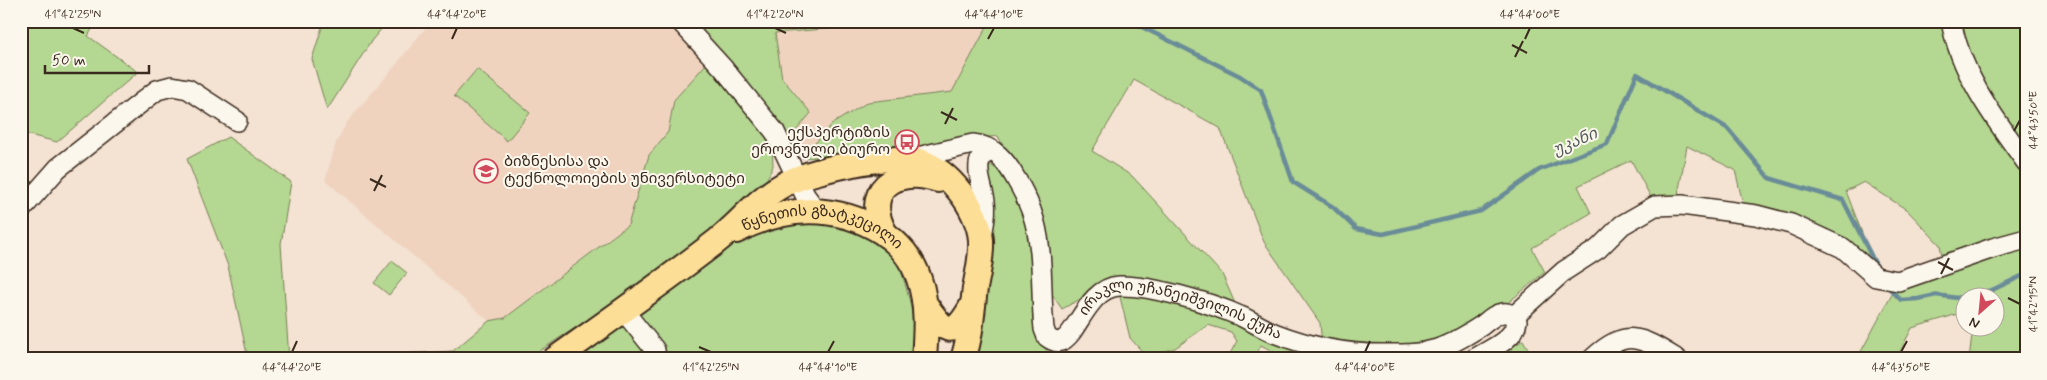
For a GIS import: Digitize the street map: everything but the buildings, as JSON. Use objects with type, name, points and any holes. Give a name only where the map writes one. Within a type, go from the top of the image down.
[{"type":"main road","name":"წყნეთის გზატკეცილი","points":[[719,239],[772,191],[797,178],[813,172],[851,164],[909,159],[923,162],[942,173],[963,195],[976,220],[981,239],[970,332],[963,359]]},
{"type":"main road","points":[[886,235],[880,224],[877,206],[881,192],[892,180],[900,176],[914,174],[928,176],[939,180],[963,195]]},
{"type":"main road","name":"წყნეთის გზატკეცილი","points":[[719,239],[762,219],[794,212],[816,210],[853,217],[866,222],[898,245],[913,265],[919,278],[926,304],[924,359]]},
{"type":"main road","points":[[556,359],[719,239]]},
{"type":"main road","points":[[926,304],[938,323],[949,329],[955,328],[960,324],[974,302]]},
{"type":"street","points":[[680,21],[723,68],[775,132],[805,196],[816,210]]},
{"type":"street","points":[[1951,21],[1967,69],[1985,105],[2026,162]]},
{"type":"street","points":[[21,210],[58,168],[157,90],[172,86],[188,89],[237,121]]},
{"type":"street","points":[[909,159],[973,144],[993,151]]},
{"type":"street","points":[[981,239],[985,218],[985,201],[979,167],[982,157],[986,152],[993,151]]},
{"type":"street","name":"ირაკლი უჩანეიშვილის ქუჩა","points":[[993,151],[1010,168],[1032,211],[1038,234],[1044,329],[1047,337],[1055,342],[1068,337],[1080,315],[1095,298],[1106,290],[1118,286],[1150,290],[1206,302],[1273,332],[1302,342],[1371,355],[1423,353],[1440,348],[1461,338],[1495,315],[1505,312],[1514,316]]},
{"type":"street","points":[[772,191],[786,154]]},
{"type":"street","points":[[1474,359],[1508,338],[1513,332],[1517,321],[1514,316],[1564,272],[1598,249],[1622,224],[1655,206],[1682,204],[1756,215],[1792,224],[1843,248],[1883,278],[1898,281],[2026,238]]},
{"type":"street","points":[[623,310],[655,350],[656,359]]},
{"type":"street","points":[[1592,359],[1607,346],[1619,340],[1639,338],[1677,359]]},
{"type":"shaded area","name":"ბიზნესისა და ტექნოლოიების უნივერსიტეტი","points":[[431,21],[669,21],[706,64],[674,100],[668,132],[649,155],[628,225],[505,318],[489,321],[325,180],[336,143],[347,122]]},
{"type":"shaded area","points":[[876,21],[990,21],[952,92],[868,102],[832,124],[802,158],[789,139],[811,113],[782,77],[774,33],[874,25]]},
{"type":"green space","points":[[21,21],[97,21],[88,36],[138,72],[57,142],[21,133]]},
{"type":"green space","points":[[324,21],[388,21],[372,40],[327,110],[312,59]]},
{"type":"green space","points":[[695,21],[876,21],[874,25],[775,33],[782,78],[811,113],[789,139],[695,24]]},
{"type":"green space","points":[[990,21],[2026,21],[2026,359],[1969,359],[1972,338],[2004,338],[2004,288],[1954,288],[1954,315],[1912,328],[1896,359],[1857,359],[1896,287],[1943,262],[1940,245],[1907,210],[1864,182],[1846,191],[1870,254],[1857,257],[1744,208],[1735,170],[1687,146],[1677,200],[1655,205],[1631,160],[1578,186],[1591,213],[1532,248],[1545,272],[1497,312],[1432,344],[1403,351],[1322,345],[1320,323],[1264,242],[1220,128],[1134,80],[1092,151],[1132,176],[1222,274],[1237,308],[1153,284],[1084,297],[1062,309],[1051,293],[1038,216],[998,136],[849,155],[802,158],[832,124],[868,102],[952,92]]},
{"type":"green space","points":[[706,64],[772,144],[773,166],[759,196],[615,302],[527,359],[311,359],[453,351],[489,321],[505,318],[628,225],[649,155],[668,132],[674,100]]},
{"type":"green space","points":[[477,69],[530,113],[507,141],[454,96]]},
{"type":"green space","points":[[228,137],[291,182],[281,244],[289,359],[248,359],[228,266],[187,159]]},
{"type":"green space","points":[[989,164],[998,170],[1027,215],[1041,344],[1050,354],[1049,359],[969,359],[980,184]]},
{"type":"green space","points":[[805,222],[843,228],[867,237],[878,244],[896,262],[903,276],[911,308],[913,333],[910,359],[659,359],[636,316],[749,234]]},
{"type":"green space","points":[[392,261],[407,273],[389,295],[374,283]]},
{"type":"green space","points":[[1119,293],[1214,308],[1340,359],[1287,359],[1261,345],[1254,359],[1227,359],[1237,341],[1231,332],[1208,325],[1175,348],[1147,357],[1130,338]]},
{"type":"green space","points":[[626,324],[651,359],[579,359]]},
{"type":"green space","points":[[1523,340],[1534,359],[1494,359]]},
{"type":"waterway","name":"უკანი","points":[[1130,21],[1240,76],[1261,90],[1293,182],[1333,207],[1356,229],[1383,234],[1481,211],[1539,170],[1607,144],[1637,74],[1727,128],[1769,178],[1843,200],[1878,269]]},
{"type":"waterway","name":"უკანი","points":[[1886,285],[1901,300],[1936,295],[1957,298],[1992,290],[2026,274]]},
{"type":"place","name":"ექსპერტიზის ეროვნული ბიურო","points":[[907,142]]},
{"type":"place","name":"ბიზნესისა და ტექნოლოიების უნივერსიტეტი","points":[[486,171]]}]
